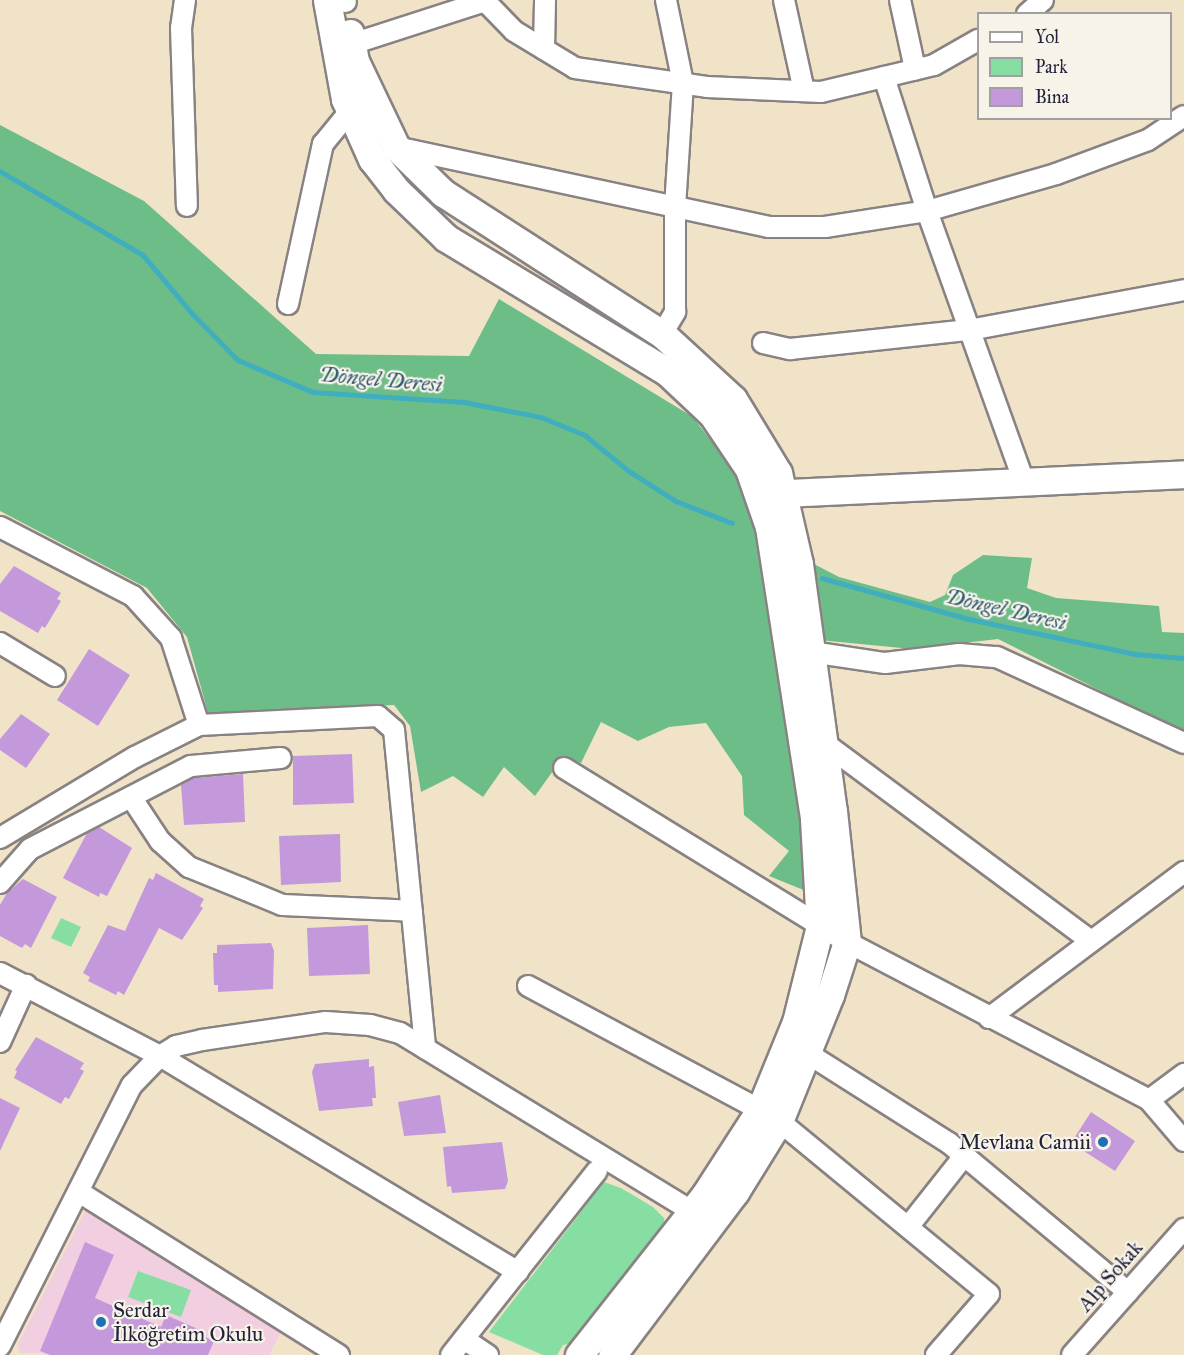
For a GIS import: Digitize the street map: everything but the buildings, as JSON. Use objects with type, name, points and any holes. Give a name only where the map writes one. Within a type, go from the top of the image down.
[{"type":"main road","points":[[338,1],[355,61],[396,147],[444,193],[662,334],[733,399],[778,473],[770,494],[769,527],[814,819],[820,926],[770,1115]]},
{"type":"main road","points":[[338,1],[350,111],[372,159],[396,190],[446,238],[666,371],[712,414],[770,494],[799,564],[847,942],[807,1053],[770,1115],[612,1355]]},
{"type":"main road","points":[[770,494],[1184,477]]},
{"type":"main road","points":[[579,1355],[702,1217]]},
{"type":"street","points":[[185,0],[181,28],[187,206]]},
{"type":"street","points":[[544,49],[545,0]]},
{"type":"street","points":[[662,334],[675,312],[675,207],[683,83],[666,0]]},
{"type":"street","points":[[784,0],[804,91]]},
{"type":"street","points":[[900,0],[915,69]]},
{"type":"street","points":[[1029,12],[1043,0]]},
{"type":"street","points":[[352,45],[485,1],[514,31],[575,68],[683,83],[821,92],[934,65],[977,41]]},
{"type":"street","points":[[884,77],[927,211],[1024,482]]},
{"type":"street","points":[[288,304],[323,144],[350,111]]},
{"type":"street","points":[[372,159],[396,147],[768,227],[825,227],[927,211],[1066,171],[1148,140],[1184,116]]},
{"type":"street","points":[[763,344],[790,350],[969,330],[1184,290]]},
{"type":"street","points":[[0,527],[133,596],[171,638],[199,725]]},
{"type":"street","points":[[0,643],[55,676]]},
{"type":"street","points":[[811,652],[885,663],[959,654],[997,657],[1184,743]]},
{"type":"street","points":[[0,838],[135,757],[199,725],[378,716],[394,730],[425,1048]]},
{"type":"street","points":[[823,742],[1091,942]]},
{"type":"street","points":[[0,883],[30,849],[191,766],[281,758]]},
{"type":"street","points":[[564,768],[847,942],[988,1018],[1149,1100],[1184,1141]]},
{"type":"street","points":[[131,797],[160,841],[189,867],[220,880],[282,905],[412,911]]},
{"type":"street","points":[[988,1018],[1184,872]]},
{"type":"street","points":[[0,973],[160,1056],[518,1272]]},
{"type":"street","points":[[0,1042],[26,985]]},
{"type":"street","points":[[528,986],[770,1115],[988,1294],[936,1355]]},
{"type":"street","points":[[0,1346],[132,1085],[160,1056],[176,1046],[201,1040],[326,1022],[370,1025],[400,1033],[702,1217]]},
{"type":"street","points":[[807,1053],[964,1156],[1128,1292]]},
{"type":"street","points":[[1149,1100],[1184,1074]]},
{"type":"street","points":[[908,1227],[964,1156]]},
{"type":"street","points":[[451,1355],[597,1171]]},
{"type":"street","points":[[79,1192],[339,1355]]},
{"type":"street","name":"Alp Sokak","points":[[1072,1355],[1184,1229]]},
{"type":"street","points":[[464,1339],[488,1355]]},
{"type":"shaded area","points":[[86,1209],[282,1330],[269,1355],[20,1353],[18,1344]]},
{"type":"green space","points":[[0,125],[144,201],[316,354],[469,356],[499,299],[693,417],[739,478],[763,559],[806,814],[806,891],[769,876],[789,851],[744,815],[742,776],[706,723],[669,727],[638,741],[601,722],[581,763],[563,757],[535,796],[504,767],[483,797],[453,776],[421,792],[410,726],[394,705],[208,713],[187,637],[147,588],[0,511]]},
{"type":"green space","points":[[983,555],[1032,558],[1027,588],[1056,598],[1159,606],[1162,632],[1184,633],[1184,733],[998,639],[912,649],[819,640],[810,562],[839,577],[930,602],[945,595],[953,575]]},
{"type":"green space","points":[[61,918],[81,927],[71,947],[51,938]]},
{"type":"green space","points":[[604,1182],[621,1188],[653,1207],[664,1218],[665,1226],[573,1343],[563,1345],[557,1355],[543,1355],[489,1332]]},
{"type":"green space","points":[[138,1271],[191,1290],[181,1317],[128,1297]]},
{"type":"waterway","name":"Döngel Deresi","points":[[0,171],[143,255],[192,313],[238,360],[313,392],[464,402],[541,417],[585,435],[629,471],[676,501],[732,523]]},
{"type":"waterway","name":"Döngel Deresi","points":[[822,578],[969,619],[1135,654],[1184,658]]},
{"type":"place","name":"Mevlana Camii","points":[[1103,1142]]},
{"type":"place","name":"Serdar İlköğretim Okulu","points":[[101,1322]]}]
